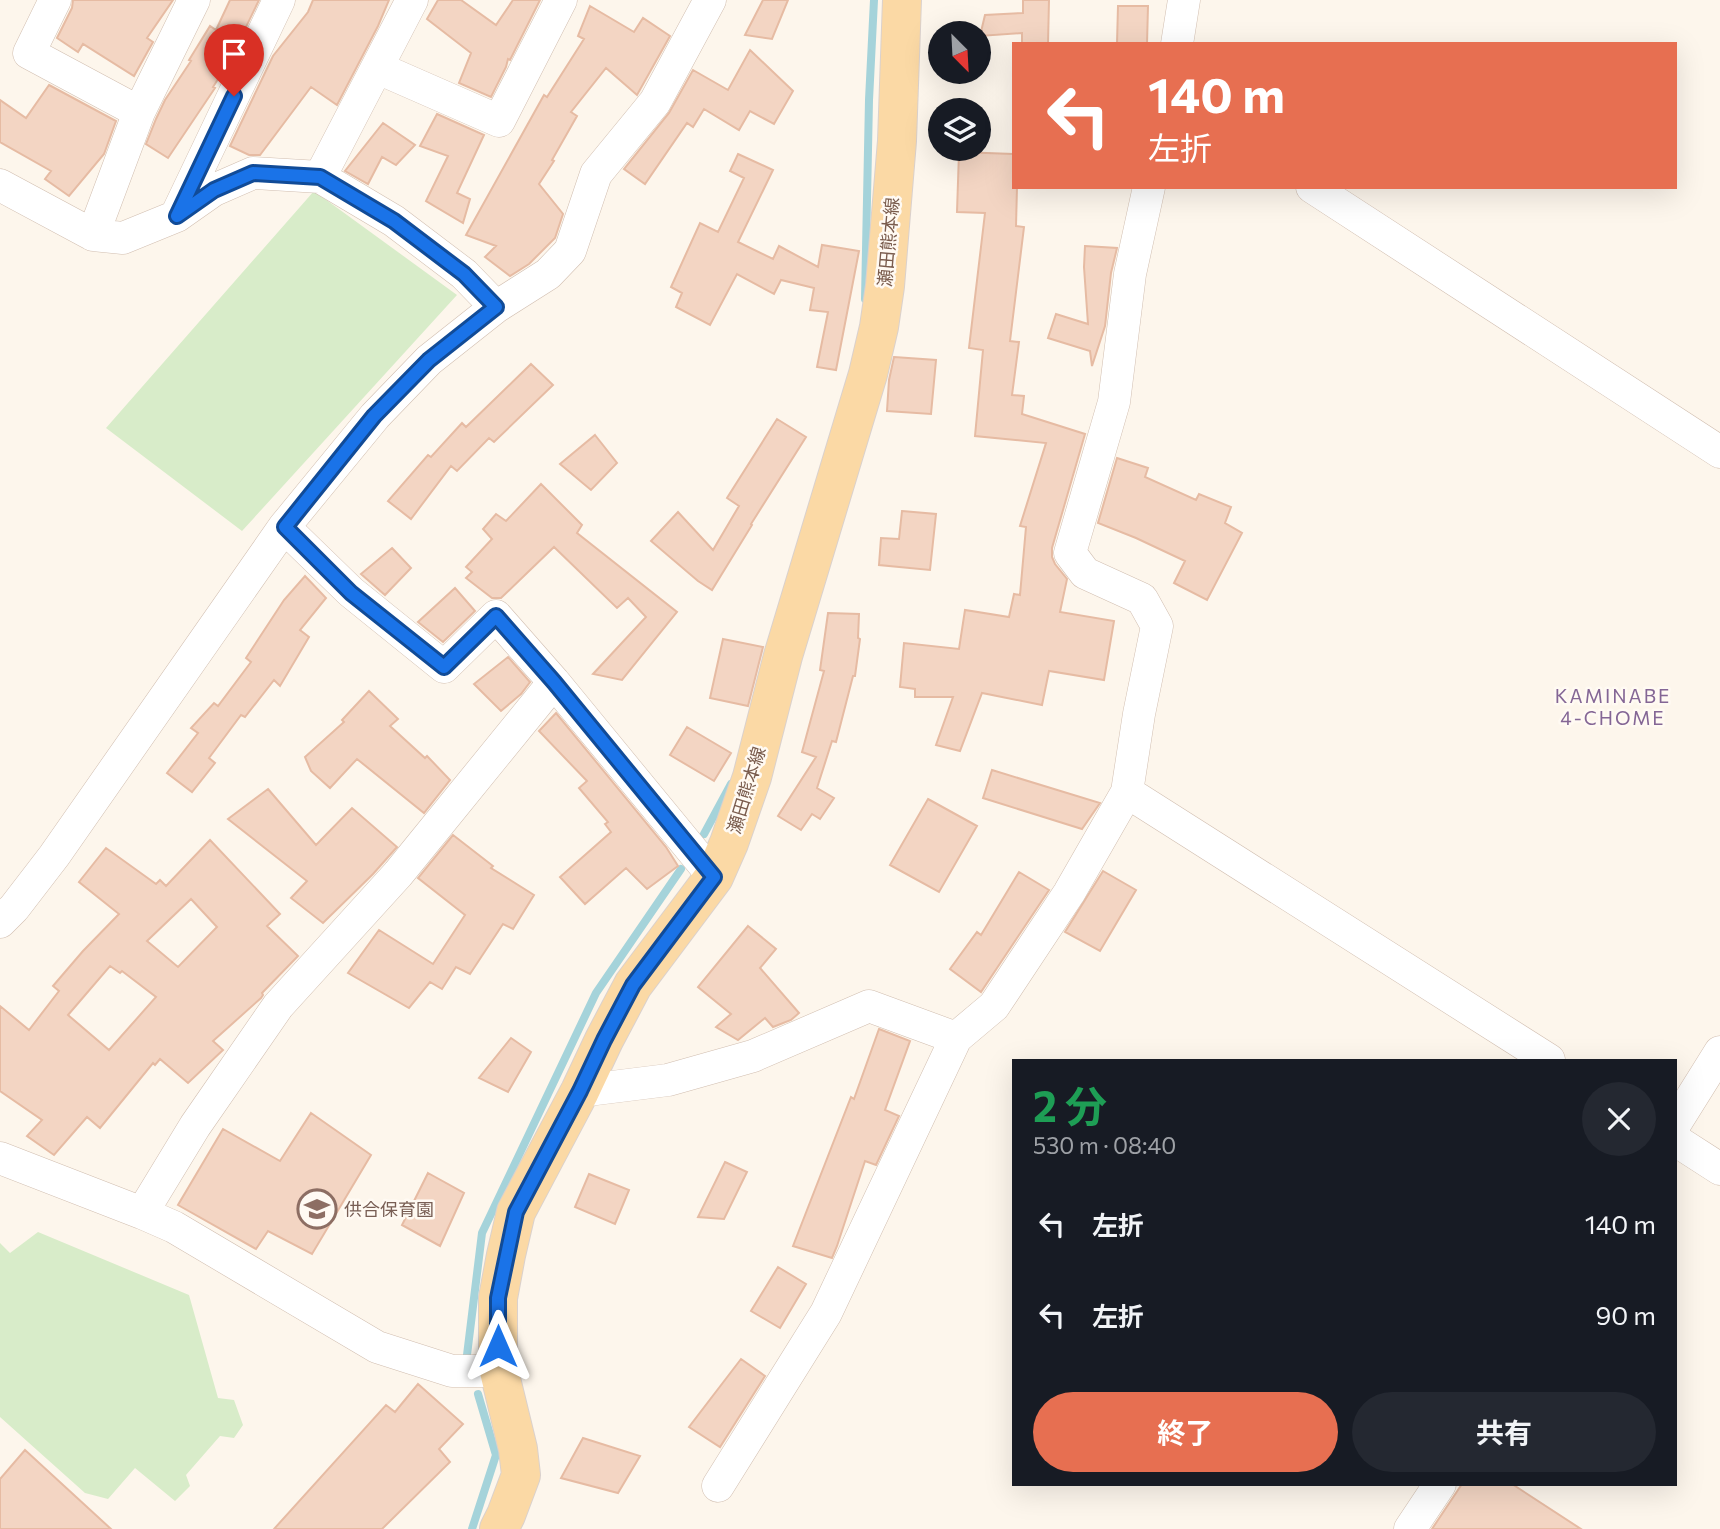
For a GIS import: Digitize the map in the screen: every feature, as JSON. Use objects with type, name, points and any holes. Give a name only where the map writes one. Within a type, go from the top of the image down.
[{"type":"main road","name":"瀬田熊本線","points":[[499,1529],[520,1475],[518,1449],[499,1371],[498,1298],[516,1212],[633,985],[714,877],[752,777],[783,656],[869,374],[879,327],[897,141],[902,0]]},
{"type":"street","points":[[55,0],[29,54],[139,113]]},
{"type":"street","points":[[93,235],[139,113],[194,0]]},
{"type":"street","points":[[177,216],[279,0]]},
{"type":"street","points":[[320,177],[412,0]]},
{"type":"street","points":[[378,68],[499,121],[561,0]]},
{"type":"street","points":[[0,922],[15,908],[54,856],[285,527],[374,416],[429,360],[496,307],[548,274],[570,251],[596,174],[655,102],[710,0]]},
{"type":"street","points":[[1177,42],[1184,0]]},
{"type":"street","points":[[0,185],[93,235],[123,238],[177,216],[214,190],[253,173],[320,177],[394,221],[464,274],[496,307]]},
{"type":"street","points":[[718,1486],[826,1313],[956,1038],[994,1006],[1069,893],[1127,792],[1157,626],[1142,599],[1085,573],[1070,553],[1114,402],[1130,274],[1149,189]]},
{"type":"street","points":[[1315,189],[1720,452]]},
{"type":"street","points":[[285,527],[351,593],[444,667],[496,616],[554,682],[714,877]]},
{"type":"street","points":[[142,1213],[195,1126],[278,1006],[398,874],[554,682]]},
{"type":"street","points":[[1127,792],[1547,1059]]},
{"type":"street","points":[[580,1091],[668,1080],[753,1056],[869,1006],[956,1038]]},
{"type":"street","points":[[1677,1121],[1720,1052]]},
{"type":"street","points":[[1677,1141],[1720,1169]]},
{"type":"street","points":[[0,1158],[174,1227],[377,1347],[452,1371],[499,1371]]},
{"type":"street","points":[[1410,1529],[1439,1486]]},
{"type":"green space","points":[[314,191],[457,295],[242,531],[106,428]]},
{"type":"green space","points":[[38,1232],[189,1295],[218,1398],[234,1400],[243,1425],[234,1438],[220,1436],[186,1475],[190,1486],[175,1501],[135,1468],[108,1499],[85,1493],[0,1417],[0,1243],[10,1253]]},
{"type":"building","points":[[73,0],[173,0],[147,38],[153,42],[134,76],[83,44],[78,52],[57,38],[72,8]]},
{"type":"building","points":[[230,0],[259,0],[230,60],[213,87],[215,88],[168,158],[146,144],[165,100],[210,26],[216,30]]},
{"type":"building","points":[[313,0],[389,0],[337,105],[311,87],[260,155],[249,155],[230,146],[273,56],[308,12]]},
{"type":"building","points":[[438,0],[461,0],[496,25],[513,0],[540,0],[491,97],[459,83],[471,53],[427,19]]},
{"type":"building","points":[[763,0],[788,0],[772,39],[745,35]]},
{"type":"building","points":[[1023,0],[1049,0],[1048,42],[1022,42],[1022,33],[991,35],[991,21],[984,21],[985,15],[1023,13]]},
{"type":"building","points":[[590,6],[634,32],[643,18],[670,36],[637,95],[606,68],[571,112],[577,116],[539,184],[563,214],[555,238],[529,264],[510,276],[485,257],[496,246],[466,235],[544,95],[547,97],[584,39],[578,36]]},
{"type":"building","points":[[1118,6],[1148,6],[1147,42],[1117,42]]},
{"type":"building","points":[[750,50],[793,91],[774,124],[750,111],[739,130],[704,109],[693,127],[687,123],[645,184],[624,169],[669,113],[693,70],[728,90]]},
{"type":"building","points":[[49,85],[116,121],[104,154],[69,196],[45,179],[51,171],[0,142],[0,100],[26,118]]},
{"type":"building","points":[[437,114],[484,135],[457,193],[470,199],[463,223],[426,201],[448,156],[420,146]]},
{"type":"building","points":[[383,123],[415,145],[396,165],[382,157],[368,184],[345,171]]},
{"type":"building","points":[[991,153],[1012,154],[1012,189],[1017,189],[1016,226],[1024,227],[1010,341],[1019,342],[1012,395],[1024,396],[1022,414],[1085,434],[1052,548],[1055,564],[1067,579],[1060,612],[1114,621],[1104,680],[1049,671],[1042,705],[982,693],[960,751],[936,745],[953,697],[915,697],[915,689],[900,687],[904,643],[959,649],[965,610],[1009,617],[1014,594],[1020,595],[1026,527],[1020,526],[1046,443],[975,436],[983,350],[969,348],[985,213],[957,212],[959,161],[991,161]]},
{"type":"building","points":[[738,154],[773,170],[738,242],[773,259],[779,246],[818,267],[822,245],[859,251],[836,370],[817,367],[828,312],[810,310],[814,288],[781,280],[774,294],[737,274],[710,325],[676,307],[682,293],[671,287],[700,223],[718,232],[744,178],[730,171]]},
{"type":"building","points":[[1085,246],[1117,248],[1111,273],[1105,326],[1092,366],[1090,351],[1048,338],[1056,314],[1088,324]]},
{"type":"building","points":[[894,357],[936,360],[931,414],[887,411]]},
{"type":"building","points":[[531,364],[553,385],[494,442],[489,438],[457,471],[451,466],[411,519],[388,501],[428,455],[431,457],[462,423],[466,427]]},
{"type":"building","points":[[777,419],[806,437],[712,590],[651,541],[678,512],[713,550],[739,506],[727,498]]},
{"type":"building","points":[[595,435],[617,463],[591,490],[560,464]]},
{"type":"building","points":[[1117,458],[1148,468],[1145,477],[1196,500],[1199,494],[1231,507],[1225,523],[1242,533],[1207,600],[1174,583],[1185,561],[1098,523]]},
{"type":"building","points":[[541,484],[582,525],[577,533],[677,612],[622,680],[593,674],[646,617],[628,598],[617,608],[554,547],[501,598],[492,598],[466,578],[472,572],[466,567],[492,539],[483,529],[496,514],[506,521]]},
{"type":"building","points":[[902,511],[936,514],[930,570],[879,565],[881,538],[899,539]]},
{"type":"building","points":[[392,548],[411,568],[385,595],[361,574]]},
{"type":"building","points":[[305,576],[326,598],[300,630],[309,637],[280,686],[274,680],[245,717],[241,715],[209,758],[215,763],[192,792],[167,773],[198,733],[191,728],[214,703],[218,706],[251,662],[246,658],[284,600]]},
{"type":"building","points":[[455,588],[475,611],[443,642],[418,622]]},
{"type":"building","points":[[828,613],[859,614],[860,639],[855,676],[836,742],[832,741],[817,788],[834,798],[820,819],[812,814],[801,830],[778,816],[816,757],[802,752],[824,671],[820,670]]},
{"type":"building","points":[[723,639],[763,647],[748,706],[710,698]]},
{"type":"building","points":[[508,657],[530,682],[521,694],[501,711],[474,684]]},
{"type":"building","points":[[369,691],[398,719],[390,726],[425,758],[427,756],[450,780],[424,813],[357,759],[330,788],[311,771],[305,757],[344,722],[342,720]]},
{"type":"building","points":[[556,713],[666,847],[678,866],[647,889],[626,868],[585,904],[560,877],[611,832],[605,824],[608,822],[579,788],[587,781],[539,731]]},
{"type":"building","points":[[687,727],[731,753],[714,781],[670,755]]},
{"type":"building","points":[[992,770],[1100,803],[1082,829],[983,798]]},
{"type":"building","points":[[268,789],[316,845],[352,808],[397,847],[323,923],[291,898],[307,881],[228,819]]},
{"type":"building","points":[[928,799],[977,826],[939,892],[890,865]]},
{"type":"building","points":[[453,835],[493,866],[491,868],[534,895],[513,929],[503,924],[470,974],[456,967],[442,989],[430,982],[409,1008],[348,973],[379,930],[433,964],[465,915],[418,878]]},
{"type":"building","points":[[210,840],[280,914],[267,926],[298,956],[262,993],[261,998],[213,1041],[223,1050],[188,1083],[160,1059],[155,1065],[153,1063],[100,1128],[87,1117],[54,1155],[27,1136],[42,1120],[0,1091],[0,1006],[29,1030],[59,991],[53,986],[119,914],[79,882],[106,848],[156,884],[160,880],[166,886]],"holes":[[[191,899],[217,927],[178,967],[147,941]],[[110,966],[120,973],[122,971],[156,997],[109,1050],[68,1015]]]},
{"type":"building","points":[[1103,871],[1136,890],[1100,951],[1065,932]]},
{"type":"building","points":[[1019,872],[1049,890],[981,992],[950,969],[977,932],[981,935]]},
{"type":"building","points":[[748,926],[776,949],[760,968],[799,1013],[791,1020],[773,1027],[765,1018],[738,1040],[716,1027],[731,1014],[698,987]]},
{"type":"building","points":[[879,1029],[910,1041],[885,1110],[899,1116],[876,1165],[865,1161],[832,1258],[793,1246],[851,1097],[854,1099]]},
{"type":"building","points":[[511,1038],[531,1052],[508,1092],[479,1078]]},
{"type":"building","points":[[311,1113],[371,1155],[312,1254],[268,1231],[256,1249],[178,1205],[223,1129],[280,1161]]},
{"type":"building","points":[[725,1162],[747,1172],[724,1219],[698,1217]]},
{"type":"building","points":[[428,1173],[464,1193],[440,1246],[402,1225]]},
{"type":"building","points":[[589,1174],[629,1190],[615,1224],[575,1207]]},
{"type":"building","points":[[778,1267],[806,1284],[780,1328],[751,1311]]},
{"type":"building","points":[[741,1359],[765,1376],[720,1447],[689,1427]]},
{"type":"building","points":[[418,1384],[463,1424],[439,1449],[450,1462],[382,1529],[274,1529],[386,1405],[395,1412]]},
{"type":"building","points":[[583,1438],[640,1456],[618,1493],[561,1478]]},
{"type":"building","points":[[25,1450],[111,1529],[0,1529],[0,1479]]},
{"type":"building","points":[[1461,1486],[1515,1486],[1581,1529],[1432,1529]]},
{"type":"waterway","points":[[865,299],[874,0]]},
{"type":"waterway","points":[[704,834],[731,784]]},
{"type":"waterway","points":[[467,1355],[482,1233],[596,993],[681,869]]},
{"type":"waterway","points":[[472,1529],[496,1455],[478,1394]]},
{"type":"place","name":"供合保育園","points":[[317,1209]]},
{"type":"district","name":"KAMINABE 4-CHOME","points":[[1613,706]]},
{"type":"route","points":[[234,96],[177,216],[214,190],[253,173],[320,177],[394,221],[464,274],[496,307],[429,360],[374,416],[285,527],[351,593],[444,667],[496,616],[554,682],[714,877],[633,985],[516,1212],[498,1298],[498,1346]]}]
